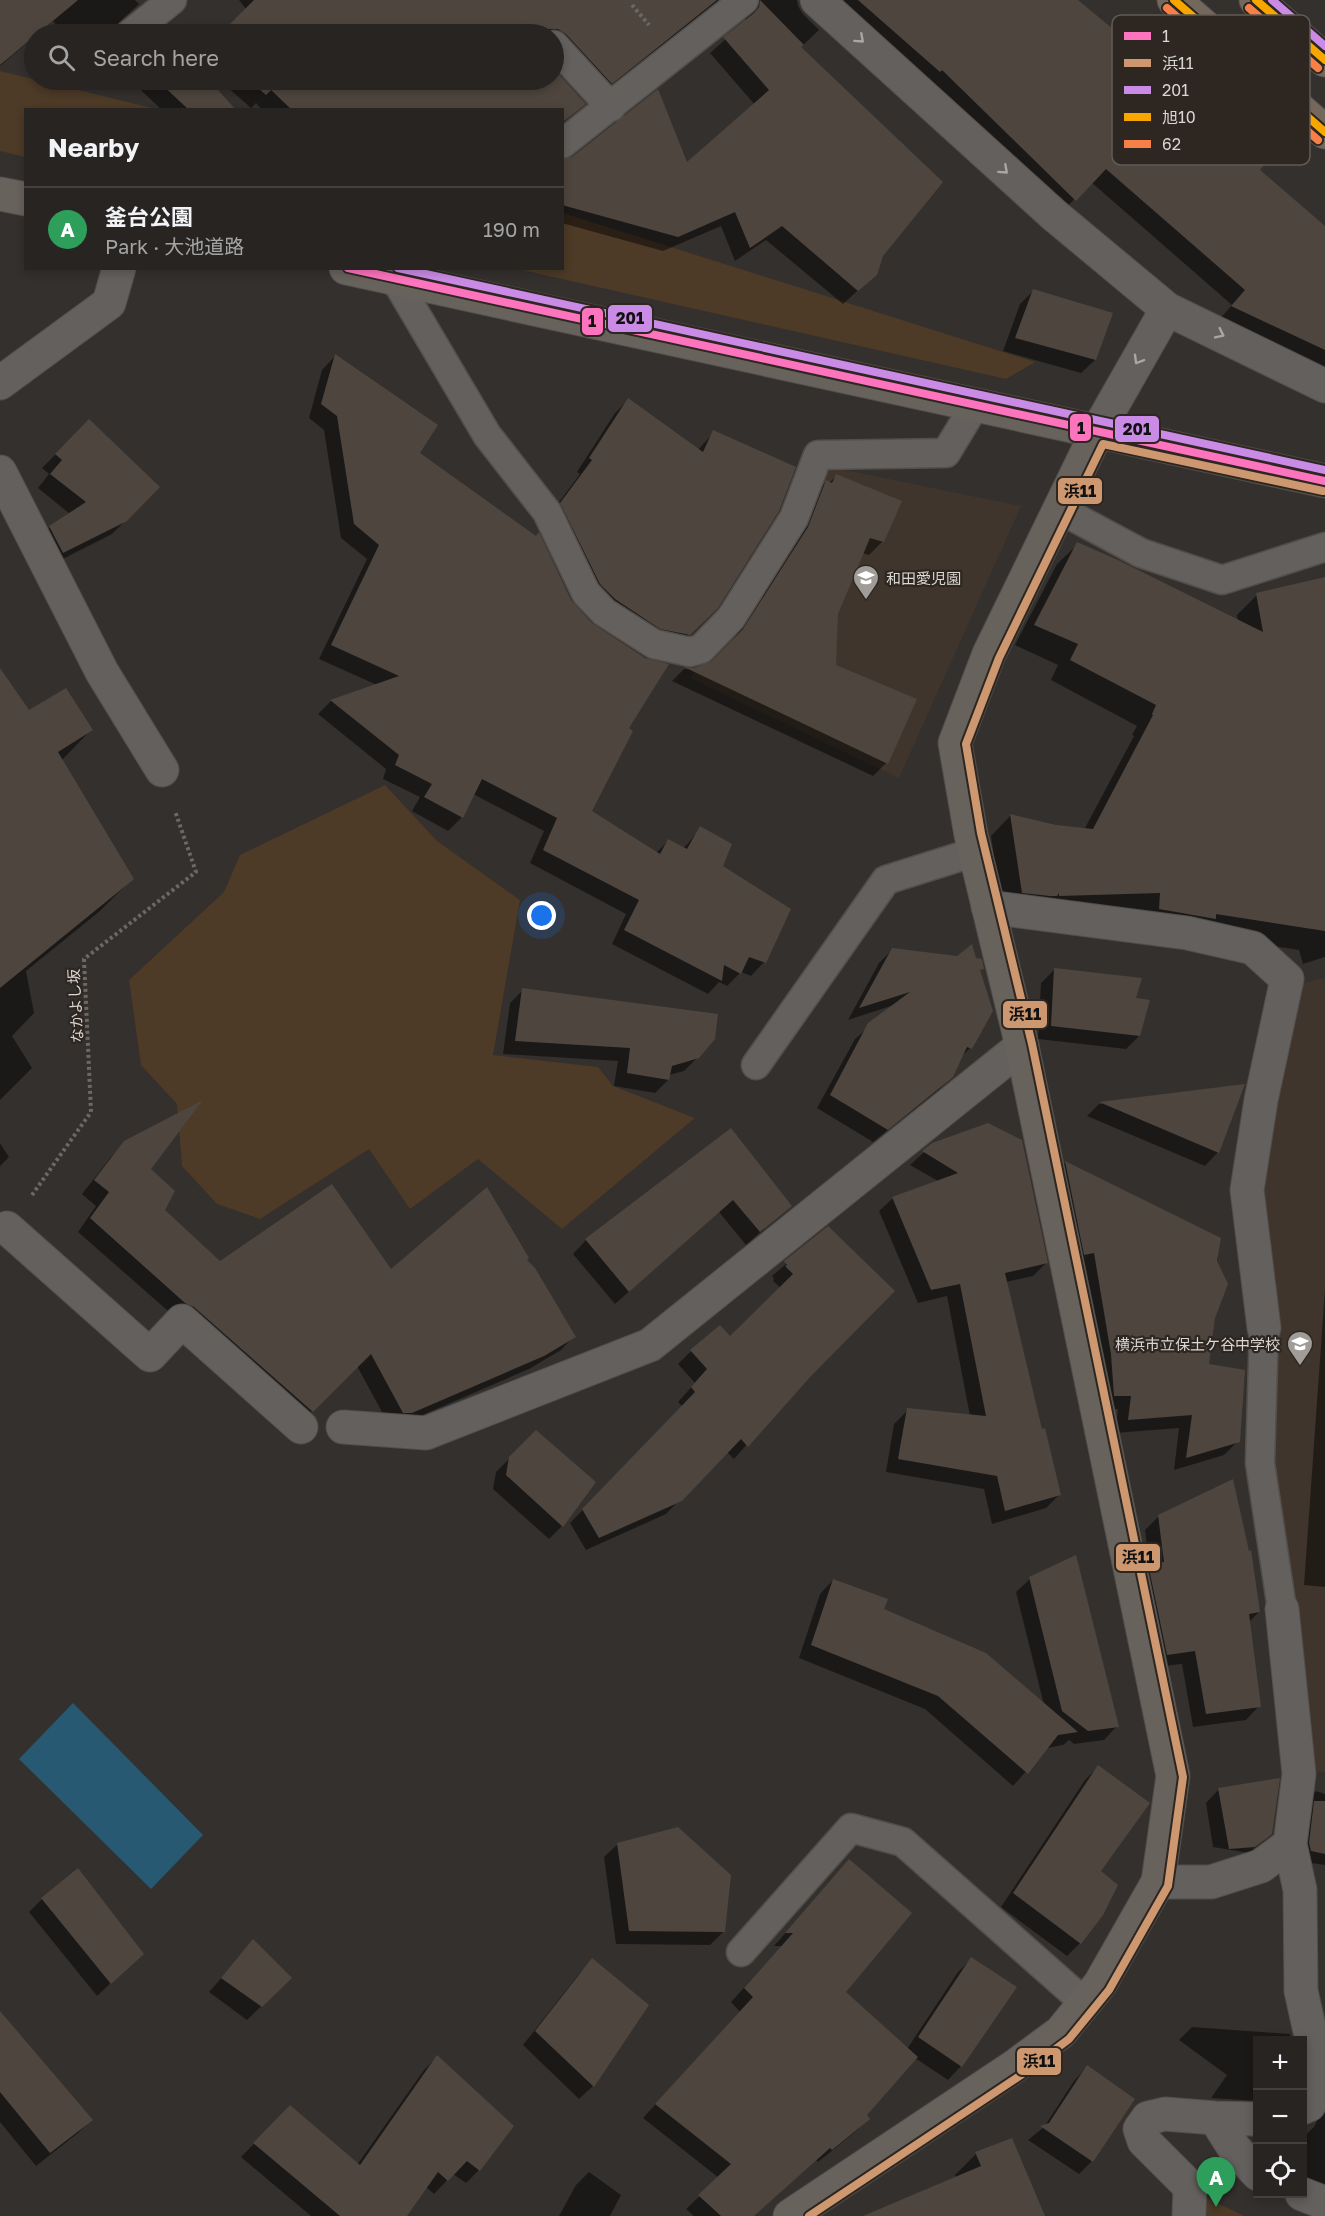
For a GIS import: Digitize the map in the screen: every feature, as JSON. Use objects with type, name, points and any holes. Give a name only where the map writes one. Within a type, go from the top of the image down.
[{"type":"highway","points":[[1174,0],[1191,15]]},
{"type":"highway","points":[[1256,0],[1273,15]]},
{"type":"highway","points":[[1310,47],[1325,60]]},
{"type":"highway","points":[[1310,119],[1325,132]]},
{"type":"street","points":[[821,1],[1054,215],[1167,309],[1325,386]]},
{"type":"street","points":[[0,194],[24,199]]},
{"type":"street","points":[[0,383],[109,303],[118,270]]},
{"type":"street","points":[[355,270],[1325,481]]},
{"type":"street","points":[[790,2216],[1015,2066],[1061,2032],[1100,1984],[1158,1882],[1173,1776],[1022,1046],[975,852],[956,743],[989,654],[1059,509],[1097,432],[1167,309]]},
{"type":"street","points":[[0,472],[102,672],[162,770]]},
{"type":"street","points":[[988,907],[1187,933],[1253,948],[1287,979],[1261,1100],[1247,1190],[1264,1328]]},
{"type":"street","points":[[343,1427],[426,1433],[650,1345],[1022,1046]]},
{"type":"street","points":[[7,1228],[150,1355],[182,1321],[301,1427]]},
{"type":"street","points":[[1282,1609],[1299,1774],[1290,1844],[1300,1890],[1301,1991],[1321,2081],[1307,2106]]},
{"type":"street","points":[[1158,1882],[1211,1882],[1261,1866],[1290,1844]]},
{"type":"street","points":[[1189,2216],[1190,2187],[1144,2141],[1140,2129],[1148,2118],[1165,2114],[1253,2119]]},
{"type":"street","points":[[1215,2118],[1234,2148],[1253,2169]]},
{"type":"street","points":[[1307,2195],[1325,2203]]},
{"type":"lane","points":[[142,24],[172,0]]},
{"type":"lane","points":[[564,142],[744,0]]},
{"type":"lane","points":[[564,56],[611,107]]},
{"type":"lane","points":[[395,279],[488,435],[547,512],[586,593],[604,612],[654,644],[690,652],[702,649],[731,618],[794,518],[818,455],[946,453],[975,405]]},
{"type":"lane","points":[[1059,509],[1141,553],[1222,580],[1325,547]]},
{"type":"lane","points":[[756,1065],[886,880],[975,852]]},
{"type":"lane","points":[[1264,1328],[1260,1463],[1282,1609]]},
{"type":"lane","points":[[741,1952],[851,1828],[903,1842],[1085,2003]]},
{"type":"path","name":"なかよし坂","points":[[7,1228],[91,1112],[84,959],[196,872],[162,770]]},
{"type":"shaded area","points":[[0,71],[24,77],[24,90],[78,90],[152,108],[24,108],[24,157],[0,151]]},
{"type":"shaded area","points":[[564,213],[1035,362],[1006,379],[522,270],[564,270]]},
{"type":"shaded area","name":"和田愛児園","points":[[830,467],[1021,506],[899,778],[690,678],[775,576]]},
{"type":"shaded area","points":[[385,785],[437,841],[520,900],[493,1055],[598,1067],[613,1086],[695,1118],[562,1229],[478,1159],[410,1209],[369,1149],[260,1219],[217,1204],[182,1166],[177,1104],[141,1065],[129,980],[224,892],[240,855]]},
{"type":"shaded area","name":"横浜市立保土ケ谷中学校","points":[[1325,978],[1325,1772],[1311,1771],[1274,1454],[1276,1279],[1256,1200],[1297,984]]},
{"type":"shaded area","points":[[1207,2198],[1244,2216],[1207,2216]]},
{"type":"water","points":[[73,1703],[203,1835],[151,1889],[19,1759]]},
{"type":"building","points":[[0,0],[78,0],[49,24],[24,24],[24,45],[0,65]]},
{"type":"building","points":[[254,0],[717,0],[612,84],[564,33],[564,24],[230,24]]},
{"type":"building","points":[[760,0],[804,45],[801,47],[943,182],[883,256],[877,275],[858,291],[782,226],[750,248],[735,212],[678,237],[564,206],[564,159],[572,157],[658,89],[687,162],[769,90],[723,37],[759,7]]},
{"type":"building","points":[[858,0],[1078,0],[1112,28],[1112,165],[1264,165],[1260,170],[1325,226],[1325,350],[1231,306],[1245,290],[1106,169],[1076,201],[942,70],[940,72]]},
{"type":"building","points":[[564,80],[586,104],[564,121],[564,108],[290,108],[271,90],[564,90]]},
{"type":"building","points":[[168,90],[218,90],[234,108],[187,108]]},
{"type":"building","points":[[260,90],[271,90],[266,95]]},
{"type":"building","points":[[1033,289],[1113,313],[1096,360],[1015,338]]},
{"type":"building","points":[[335,354],[438,425],[420,453],[536,536],[539,532],[571,600],[592,623],[645,658],[669,664],[629,728],[633,731],[592,811],[660,854],[668,839],[687,849],[700,826],[732,844],[723,866],[791,909],[766,963],[749,957],[741,974],[724,965],[722,981],[624,930],[639,900],[543,850],[557,818],[482,779],[463,818],[424,797],[432,784],[395,765],[399,755],[330,700],[399,676],[331,645],[379,545],[354,524],[337,416],[321,404]]},
{"type":"building","points":[[628,398],[703,452],[713,430],[796,467],[779,511],[718,608],[690,635],[660,629],[615,599],[600,584],[560,503],[592,460],[589,458]]},
{"type":"building","points":[[89,419],[160,487],[127,521],[63,553],[49,526],[86,502],[50,474],[62,460],[55,454]]},
{"type":"building","points":[[836,474],[902,501],[884,542],[870,538],[838,614],[836,665],[917,699],[888,764],[684,667],[694,668],[712,661],[743,629],[808,527],[826,480],[832,483]]},
{"type":"building","points":[[1077,542],[1263,632],[1256,593],[1325,577],[1325,931],[1216,914],[1216,919],[1159,909],[1160,893],[1059,896],[1059,893],[1057,896],[1050,896],[1022,893],[1010,814],[1056,825],[1093,829],[1153,715],[1156,705],[1070,660],[1078,644],[1034,625]]},
{"type":"building","points":[[0,668],[29,710],[66,688],[93,730],[58,752],[134,879],[0,988]]},
{"type":"building","points":[[972,944],[976,958],[982,959],[984,969],[980,970],[993,1011],[972,1049],[967,1047],[953,1077],[888,1130],[830,1095],[868,1023],[910,992],[859,1008],[892,948],[957,956]]},
{"type":"building","points":[[1054,968],[1142,978],[1136,998],[1150,1000],[1140,1036],[1051,1026]]},
{"type":"building","points":[[522,988],[718,1014],[715,1039],[699,1058],[672,1066],[669,1080],[627,1073],[630,1048],[515,1041]]},
{"type":"building","points":[[1245,1084],[1219,1153],[1099,1102]]},
{"type":"building","points":[[203,1100],[151,1169],[175,1191],[165,1210],[220,1261],[332,1184],[391,1269],[487,1187],[529,1258],[527,1260],[535,1268],[576,1337],[544,1356],[412,1413],[403,1413],[371,1354],[313,1412],[90,1218],[109,1192],[94,1180],[124,1141]]},
{"type":"building","points":[[988,1123],[1022,1140],[1048,1263],[1005,1273],[1042,1429],[1045,1428],[1061,1495],[1005,1511],[997,1476],[898,1459],[907,1408],[986,1416],[960,1284],[931,1290],[892,1197],[958,1173],[922,1151],[932,1143]]},
{"type":"building","points":[[731,1128],[792,1206],[760,1232],[733,1200],[629,1292],[585,1239]]},
{"type":"building","points":[[1065,1161],[1221,1238],[1217,1261],[1228,1284],[1215,1318],[1209,1364],[1245,1370],[1240,1442],[1186,1458],[1192,1415],[1128,1420],[1131,1396],[1114,1396],[1111,1354],[1094,1253],[1084,1255]]},
{"type":"building","points":[[828,1226],[895,1291],[811,1376],[748,1447],[741,1439],[682,1501],[599,1538],[582,1509],[695,1392],[691,1387],[707,1369],[690,1350],[720,1325],[730,1336],[793,1274],[785,1266],[787,1265],[784,1261]]},
{"type":"building","points":[[536,1430],[596,1482],[563,1527],[506,1475],[509,1457]]},
{"type":"building","points":[[1233,1479],[1249,1551],[1251,1550],[1260,1612],[1249,1614],[1261,1707],[1206,1714],[1195,1651],[1167,1655],[1148,1564],[1164,1562],[1158,1515]]},
{"type":"building","points":[[1076,1555],[1119,1727],[1088,1731],[1062,1711],[1029,1577]]},
{"type":"building","points":[[833,1579],[888,1599],[884,1609],[986,1653],[1078,1732],[1058,1735],[1028,1774],[938,1696],[811,1645]]},
{"type":"building","points":[[1098,1765],[1150,1803],[1101,1871],[1118,1885],[1103,1915],[1081,1944],[1013,1893]]},
{"type":"building","points":[[1280,1778],[1272,1834],[1255,1847],[1229,1849],[1218,1788]]},
{"type":"building","points":[[1314,1801],[1325,1801],[1325,1854],[1311,1851],[1309,1843]]},
{"type":"building","points":[[678,1827],[731,1875],[725,1932],[629,1931],[617,1843]]},
{"type":"building","points":[[849,1859],[912,1913],[846,1992],[918,2057],[867,2115],[870,2119],[832,2150],[830,2148],[754,2216],[721,2216],[698,2195],[731,2164],[655,2104],[753,1997],[744,1988],[793,1933],[785,1933]]},
{"type":"building","points":[[78,1868],[144,1954],[111,1984],[41,1898]]},
{"type":"building","points":[[253,1939],[292,1978],[262,2007],[221,1978]]},
{"type":"building","points":[[971,1957],[1017,1987],[962,2067],[918,2037]]},
{"type":"building","points":[[592,1958],[649,2005],[594,2087],[535,2031]]},
{"type":"building","points":[[0,2011],[93,2120],[50,2153],[0,2092]]},
{"type":"building","points":[[437,2055],[514,2126],[480,2171],[467,2161],[448,2181],[438,2172],[407,2216],[340,2216],[253,2143],[290,2105],[360,2165]]},
{"type":"building","points":[[1087,2065],[1135,2099],[1093,2162],[1040,2126],[1049,2123]]},
{"type":"building","points":[[1012,2138],[1045,2216],[863,2216],[981,2166],[975,2152]]},
{"type":"transit line","name":"旭10","points":[[1174,0],[1191,15]]},
{"type":"transit line","name":"旭10","points":[[1256,0],[1273,15]]},
{"type":"transit line","name":"201","points":[[1272,0],[1289,15]]},
{"type":"transit line","name":"62","points":[[1167,8],[1175,15]]},
{"type":"transit line","name":"62","points":[[1249,8],[1257,15]]},
{"type":"transit line","name":"201","points":[[1310,33],[1325,46]]},
{"type":"transit line","name":"旭10","points":[[1310,47],[1325,60]]},
{"type":"transit line","name":"62","points":[[1310,61],[1318,68]]},
{"type":"transit line","name":"旭10","points":[[1310,119],[1325,132]]},
{"type":"transit line","name":"62","points":[[1310,133],[1318,140]]},
{"type":"transit line","name":"1","points":[[357,270],[1325,481]]},
{"type":"transit line","name":"201","points":[[407,270],[1325,470]]},
{"type":"transit line","name":"浜11","points":[[809,2216],[1021,2075],[1069,2039],[1109,1990],[1168,1886],[1183,1777],[1032,1044],[981,833],[966,744],[999,658],[1103,444],[1323,491]]},
{"type":"place","name":"和田愛児園","points":[[866,601]]},
{"type":"place","name":"横浜市立保土ケ谷中学校","points":[[1300,1367]]},
{"type":"place","name":"釜台公園","points":[[1216,2207]]}]
